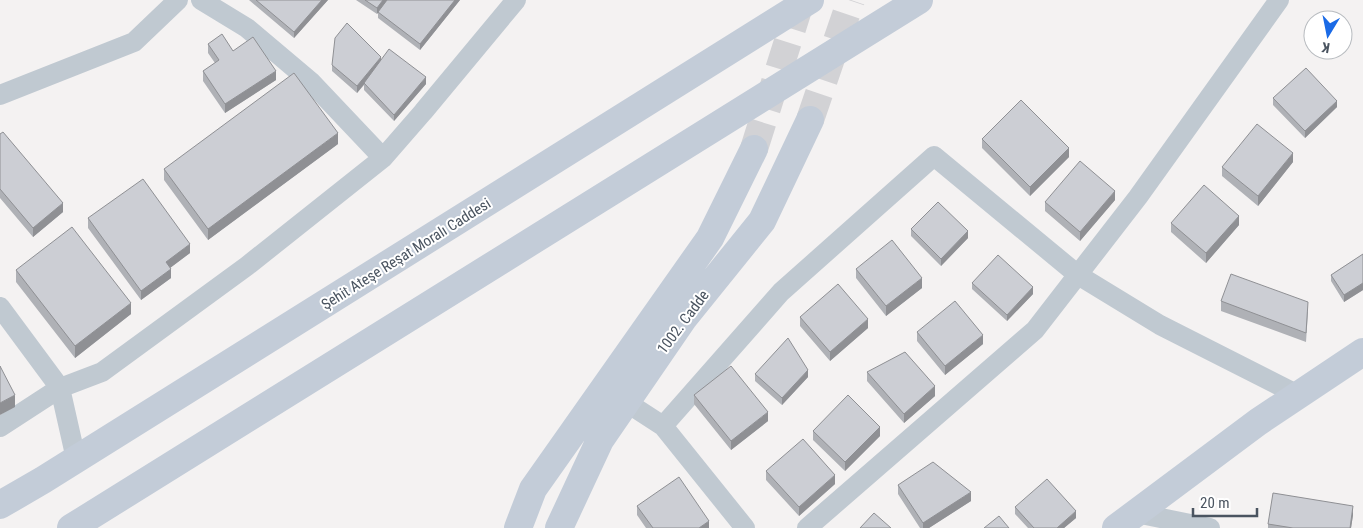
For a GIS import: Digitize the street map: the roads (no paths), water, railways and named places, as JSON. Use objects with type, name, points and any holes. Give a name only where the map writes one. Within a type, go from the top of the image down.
[{"type":"main road","name":"Şehit Ateşe Reşat Moralı Caddesi","points":[[0,505],[810,0]]},
{"type":"main road","points":[[70,528],[919,0]]},
{"type":"main road","name":"1002. Cadde","points":[[518,528],[534,489],[683,319],[762,222],[810,120]]},
{"type":"main road","name":"1002. Cadde","points":[[559,528],[600,440],[616,395],[710,238],[754,149]]},
{"type":"main road","points":[[1126,520],[1258,422],[1363,352]]},
{"type":"street","points":[[0,95],[134,42],[178,0]]},
{"type":"street","points":[[201,0],[247,28],[304,76],[383,158]]},
{"type":"street","points":[[0,427],[60,388],[102,372],[110,367],[248,266],[383,158],[516,0]]},
{"type":"street","points":[[807,528],[1035,330],[1138,197],[1279,0]]},
{"type":"street","points":[[663,426],[781,292],[934,156],[1078,275],[1160,325],[1298,395]]},
{"type":"street","points":[[0,307],[60,388],[76,459]]},
{"type":"street","points":[[616,395],[663,426],[745,528]]},
{"type":"street","points":[[1126,520],[1210,528]]},
{"type":"tunnel","points":[[754,149],[801,0]]},
{"type":"tunnel","points":[[810,120],[851,0]]}]
